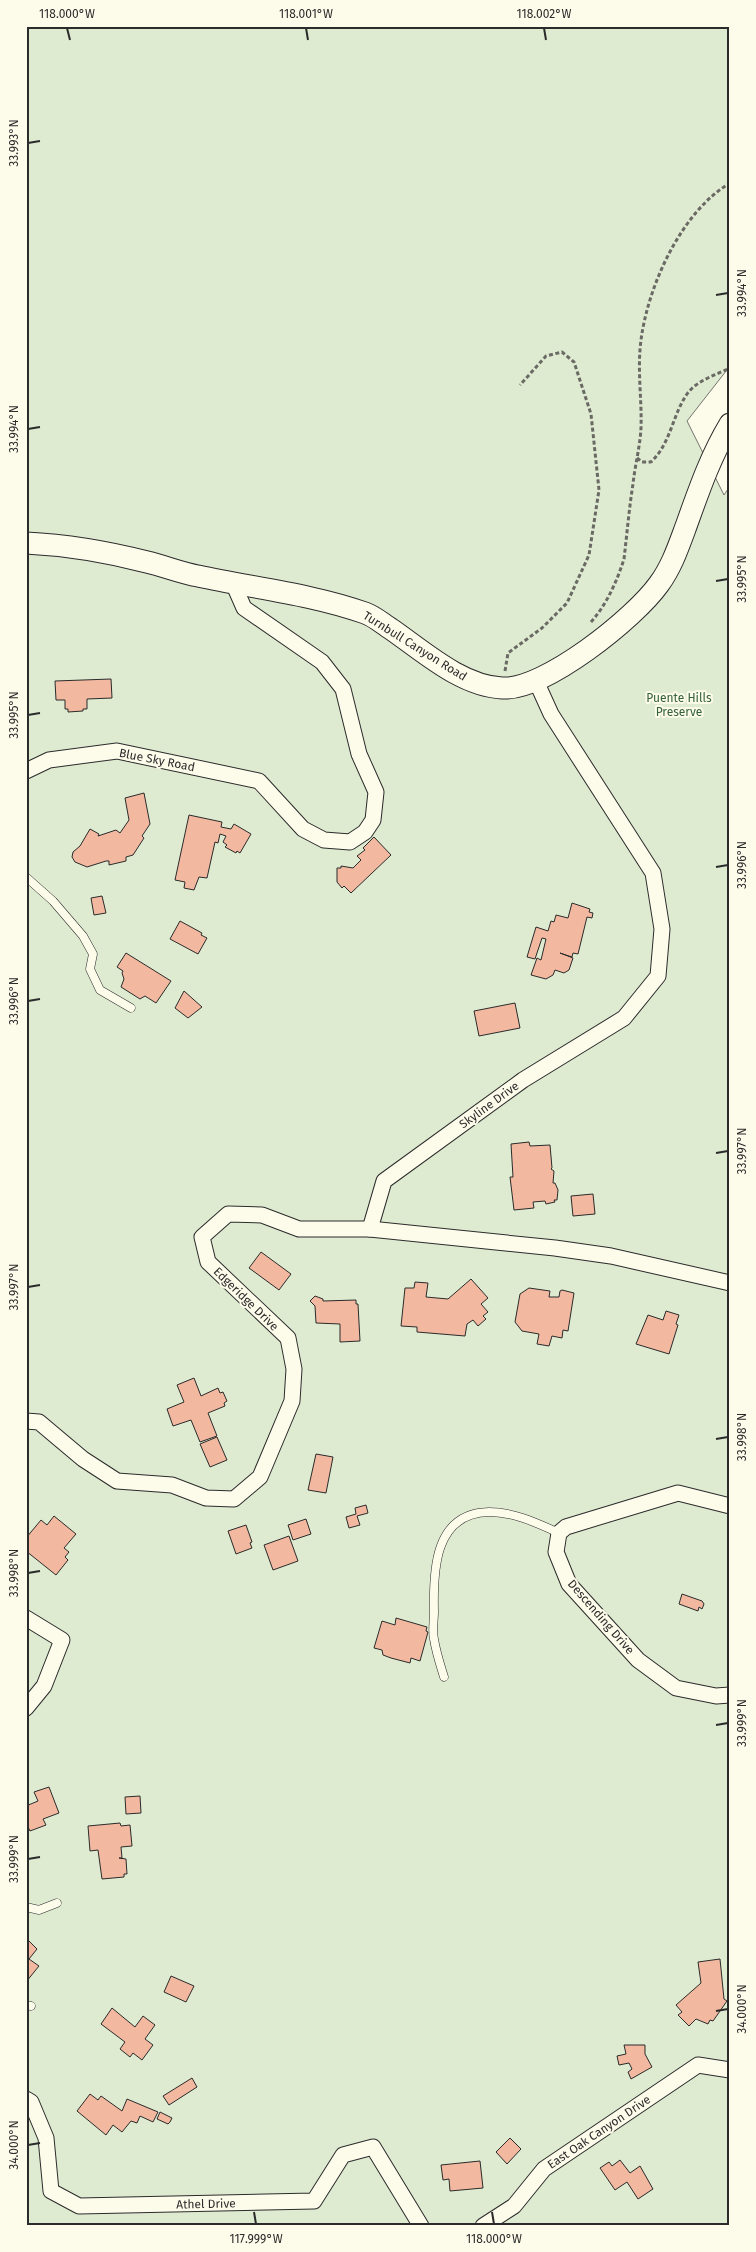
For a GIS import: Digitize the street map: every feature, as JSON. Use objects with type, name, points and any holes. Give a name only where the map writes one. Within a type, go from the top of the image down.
[{"type":"street","name":"Turnbull Canyon Road","points":[[26,543],[64,545],[148,562],[195,576],[329,602],[368,614],[451,670],[480,684],[503,689],[520,687],[536,681],[591,646],[640,606],[660,584],[674,556],[705,474],[730,424]]},
{"type":"street","name":"Blue Sky Road","points":[[26,771],[49,760],[117,751],[259,781],[303,829],[324,840],[350,842],[365,832],[372,820],[376,792],[359,754],[343,689],[322,662],[244,608],[233,583]]},
{"type":"street","name":"Skyline Drive","points":[[370,1228],[384,1181],[523,1080],[624,1018],[658,976],[662,929],[654,873],[551,714],[536,681]]},
{"type":"street","name":"Edgeridge Drive","points":[[26,1421],[40,1422],[83,1459],[117,1481],[172,1485],[206,1498],[234,1499],[260,1477],[292,1401],[294,1369],[288,1338],[208,1262],[202,1237],[228,1214],[262,1214],[299,1229],[370,1228]]},
{"type":"street","points":[[370,1228],[611,1256],[730,1283]]},
{"type":"street","points":[[559,1533],[566,1527],[678,1493],[730,1506]]},
{"type":"street","name":"Descending Drive","points":[[559,1533],[556,1552],[569,1584],[638,1660],[676,1688],[716,1696],[730,1695]]},
{"type":"street","points":[[26,1618],[62,1640],[44,1686],[26,1708]]},
{"type":"street","name":"East Oak Canyon Drive","points":[[483,2226],[514,2206],[544,2169],[698,2066],[730,2070]]},
{"type":"street","name":"Athel Drive","points":[[26,2099],[31,2102],[46,2138],[51,2191],[79,2206],[314,2201],[344,2155],[373,2147],[421,2226]]},
{"type":"lane","points":[[26,877],[53,901],[83,936],[93,954],[90,968],[100,990],[131,1008]]},
{"type":"lane","points":[[444,1677],[434,1638],[432,1585],[440,1544],[451,1528],[467,1516],[489,1512],[527,1519],[559,1533]]},
{"type":"lane","points":[[26,1907],[39,1910],[57,1903]]},
{"type":"path","points":[[591,646],[586,630],[603,607],[624,559],[641,426],[639,375],[641,340],[657,281],[677,238],[709,200],[730,183]]},
{"type":"path","points":[[503,689],[508,653],[542,628],[566,603],[589,555],[599,490],[592,414],[574,362],[562,352],[546,356],[520,385]]},
{"type":"path","points":[[637,458],[642,462],[651,462],[665,444],[687,394],[706,379],[730,368]]},
{"type":"green space","name":"Puente Hills Preserve","points":[[26,26],[730,26],[730,366],[687,421],[724,495],[730,486],[730,2226],[26,2226]]},
{"type":"building","points":[[111,679],[112,698],[87,699],[87,709],[83,709],[83,711],[68,712],[68,709],[65,709],[65,700],[56,700],[55,681]]},
{"type":"building","points":[[144,793],[150,824],[133,855],[126,857],[126,861],[109,865],[109,861],[87,867],[75,862],[72,857],[73,852],[80,846],[90,829],[99,834],[98,836],[116,830],[120,833],[129,820],[125,798]]},
{"type":"building","points":[[189,815],[222,822],[221,827],[231,829],[234,824],[251,834],[240,853],[237,851],[236,853],[225,847],[227,845],[223,842],[226,836],[220,834],[218,843],[215,842],[207,878],[199,877],[194,890],[184,888],[185,882],[175,880]]},
{"type":"building","points":[[374,837],[391,855],[351,893],[344,886],[342,888],[337,882],[337,868],[341,868],[341,866],[353,868],[361,860],[357,856],[365,850],[363,848]]},
{"type":"building","points":[[102,896],[106,913],[94,915],[91,898]]},
{"type":"building","points":[[572,903],[590,909],[589,912],[593,913],[592,918],[587,917],[578,954],[573,953],[572,957],[560,953],[573,958],[569,970],[564,973],[555,970],[553,975],[546,979],[531,975],[537,958],[541,960],[546,939],[542,938],[535,959],[527,957],[536,927],[548,931],[551,921],[554,922],[556,915],[568,918]]},
{"type":"building","points":[[180,921],[202,933],[201,935],[207,938],[198,954],[170,939]]},
{"type":"building","points":[[126,953],[171,981],[156,1003],[145,996],[140,999],[121,987],[124,979],[123,971],[117,967]]},
{"type":"building","points":[[184,991],[202,1007],[188,1018],[175,1008]]},
{"type":"building","points":[[515,1003],[520,1028],[479,1036],[474,1011]]},
{"type":"building","points":[[529,1142],[530,1146],[550,1145],[551,1169],[554,1171],[553,1183],[555,1183],[558,1190],[557,1200],[546,1204],[545,1201],[533,1202],[534,1208],[514,1210],[510,1177],[513,1177],[511,1144]]},
{"type":"building","points":[[593,1194],[595,1214],[573,1216],[571,1196]]},
{"type":"building","points":[[261,1252],[291,1274],[279,1290],[249,1268]]},
{"type":"building","points":[[471,1279],[488,1298],[481,1304],[488,1312],[483,1316],[486,1319],[478,1326],[473,1320],[467,1324],[465,1336],[417,1332],[417,1327],[401,1326],[405,1288],[414,1288],[415,1282],[428,1283],[426,1297],[448,1299]]},
{"type":"building","points":[[529,1288],[550,1291],[549,1297],[559,1297],[562,1290],[574,1293],[568,1331],[563,1330],[562,1338],[552,1336],[549,1346],[537,1344],[539,1334],[522,1331],[515,1322],[520,1294]]},
{"type":"building","points":[[315,1296],[323,1299],[323,1301],[356,1300],[356,1304],[358,1304],[360,1341],[340,1342],[340,1324],[316,1323],[315,1306],[310,1301]]},
{"type":"building","points":[[666,1311],[679,1315],[676,1324],[678,1325],[669,1354],[636,1344],[648,1315],[663,1320]]},
{"type":"building","points":[[194,1378],[201,1396],[218,1388],[220,1393],[223,1392],[227,1401],[224,1403],[225,1406],[208,1413],[217,1436],[200,1442],[191,1420],[173,1426],[167,1409],[184,1402],[177,1385]]},
{"type":"building","points":[[217,1437],[227,1460],[210,1467],[200,1444]]},
{"type":"building","points":[[316,1454],[333,1457],[326,1493],[308,1490]]},
{"type":"building","points":[[366,1505],[368,1513],[357,1516],[360,1525],[349,1528],[346,1517],[356,1514],[355,1508]]},
{"type":"building","points":[[54,1516],[76,1534],[64,1548],[69,1552],[65,1557],[68,1560],[56,1575],[26,1551],[26,1538],[41,1520],[47,1525]]},
{"type":"building","points":[[306,1519],[311,1534],[293,1540],[288,1525]]},
{"type":"building","points":[[246,1525],[252,1542],[250,1543],[252,1548],[236,1554],[228,1531]]},
{"type":"building","points":[[289,1536],[298,1561],[273,1570],[264,1545]]},
{"type":"building","points":[[682,1594],[702,1601],[704,1604],[702,1609],[699,1607],[698,1611],[679,1604]]},
{"type":"building","points":[[396,1618],[427,1627],[426,1631],[428,1632],[420,1661],[411,1658],[410,1663],[391,1658],[383,1655],[382,1650],[374,1648],[382,1621],[395,1625]]},
{"type":"building","points":[[49,1787],[59,1813],[43,1819],[46,1825],[30,1831],[26,1823],[26,1806],[38,1801],[34,1792]]},
{"type":"building","points":[[140,1796],[141,1813],[126,1814],[125,1797]]},
{"type":"building","points":[[120,1823],[121,1826],[130,1825],[132,1846],[121,1847],[122,1858],[119,1858],[126,1859],[127,1874],[124,1874],[124,1877],[102,1879],[98,1850],[90,1851],[88,1826]]},
{"type":"building","points":[[26,1938],[37,1949],[29,1959],[39,1966],[26,1982]]},
{"type":"building","points":[[720,1959],[724,1999],[727,2001],[713,2021],[710,2020],[708,2024],[696,2019],[689,2026],[678,2015],[682,2012],[676,2005],[701,1983],[698,1962]]},
{"type":"building","points":[[171,1976],[194,1986],[186,2002],[164,1992]]},
{"type":"building","points":[[112,2008],[135,2027],[143,2016],[155,2025],[145,2039],[153,2045],[142,2060],[133,2053],[130,2057],[120,2049],[125,2042],[101,2024]]},
{"type":"building","points":[[624,2045],[645,2045],[645,2054],[652,2067],[631,2079],[628,2072],[632,2069],[629,2063],[619,2065],[617,2056],[626,2054]]},
{"type":"building","points":[[192,2078],[197,2087],[169,2105],[163,2096]]},
{"type":"building","points":[[90,2094],[98,2100],[101,2096],[122,2111],[127,2099],[158,2112],[153,2122],[140,2116],[137,2123],[131,2121],[122,2132],[113,2125],[106,2135],[77,2111]]},
{"type":"building","points":[[160,2112],[172,2118],[168,2124],[157,2119]]},
{"type":"building","points":[[510,2138],[521,2149],[507,2164],[496,2152]]},
{"type":"building","points":[[620,2160],[630,2173],[640,2166],[653,2189],[638,2199],[627,2182],[615,2190],[600,2168],[609,2162],[612,2166]]},
{"type":"building","points":[[480,2161],[483,2188],[450,2191],[449,2179],[443,2180],[441,2165]]}]
